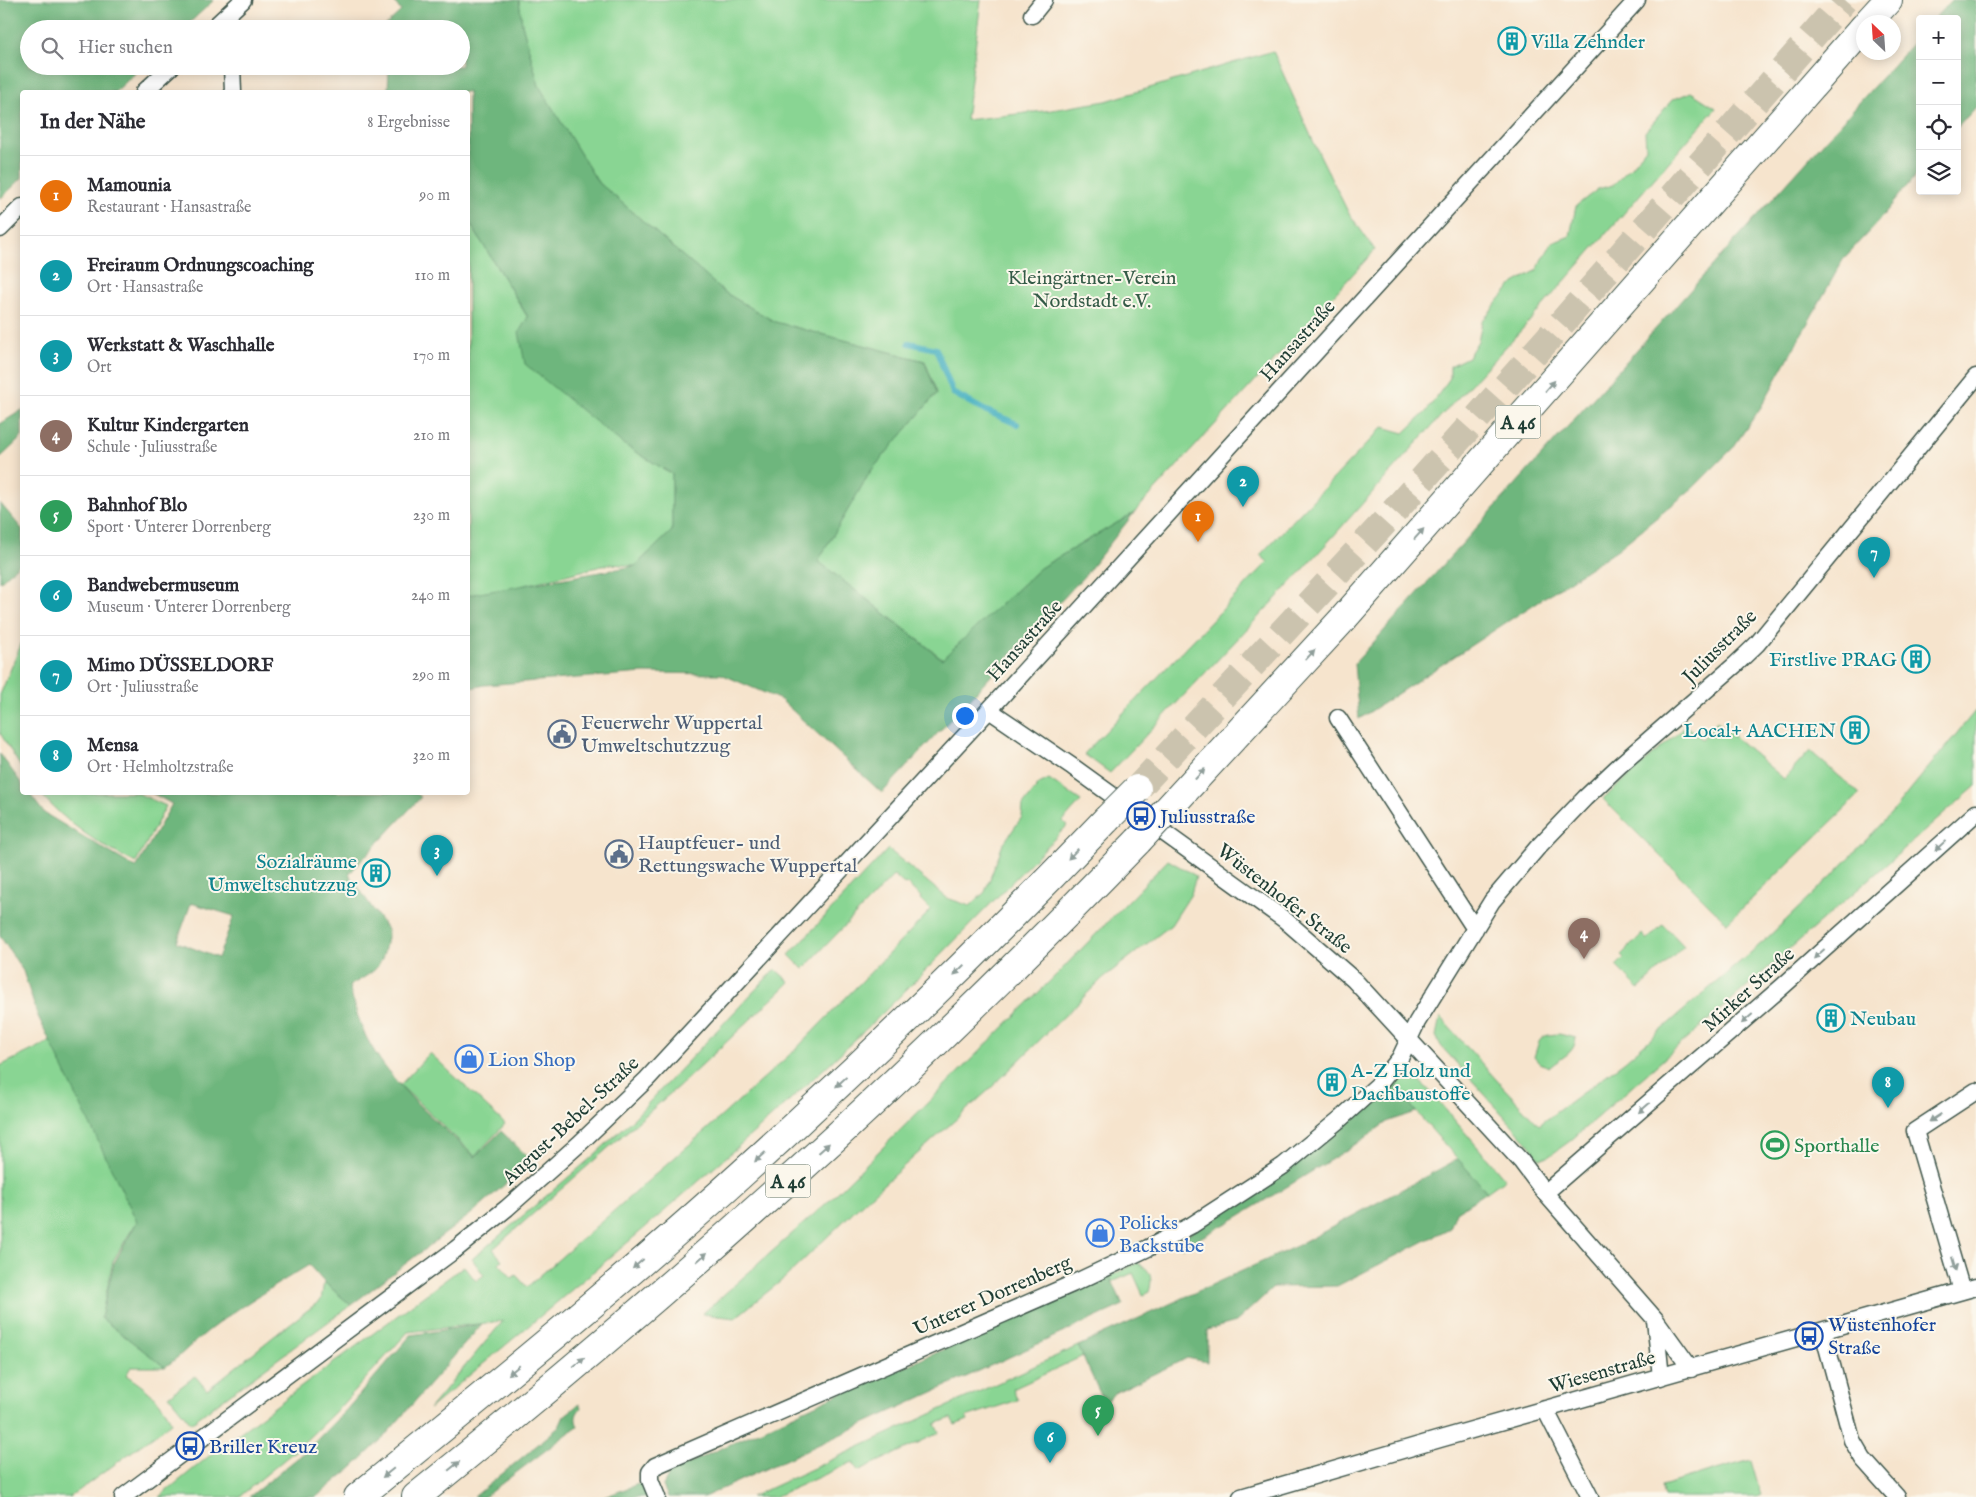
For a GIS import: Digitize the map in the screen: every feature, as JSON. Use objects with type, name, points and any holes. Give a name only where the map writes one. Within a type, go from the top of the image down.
[{"type":"highway","points":[[1874,15],[1888,0]]},
{"type":"highway","name":"A 46","points":[[416,1497],[715,1246],[837,1136],[962,1018],[1138,841],[1357,604],[1856,36]]},
{"type":"highway","name":"A 46","points":[[358,1497],[570,1324],[809,1113],[1021,909],[1136,789]]},
{"type":"street","points":[[222,20],[242,0]]},
{"type":"street","points":[[1032,15],[1044,0]]},
{"type":"street","name":"Hansastraße","points":[[989,710],[1637,0]]},
{"type":"street","points":[[230,12],[230,20]]},
{"type":"street","points":[[146,90],[162,75]]},
{"type":"street","points":[[232,75],[233,90]]},
{"type":"street","points":[[0,229],[20,209]]},
{"type":"street","name":"Juliusstraße","points":[[1408,1039],[1492,901],[1538,847],[1585,798],[1757,644],[1976,377]]},
{"type":"street","name":"Wüstenhofer Straße","points":[[989,710],[1073,767],[1285,920],[1354,980],[1521,1161],[1545,1193],[1655,1320],[1691,1369]]},
{"type":"street","name":"August-Bebel-Straße","points":[[123,1497],[456,1249],[507,1208],[579,1144],[647,1079],[989,710]]},
{"type":"street","points":[[1338,718],[1475,929]]},
{"type":"street","name":"Mirker Straße","points":[[1545,1193],[1761,1006],[1976,813]]},
{"type":"street","name":"Unterer Dorrenberg","points":[[656,1494],[650,1480],[650,1472],[656,1466],[1072,1284],[1192,1226],[1283,1166],[1340,1120],[1378,1084],[1400,1058],[1408,1039]]},
{"type":"street","points":[[1969,1289],[1915,1131],[1976,1091]]},
{"type":"street","name":"Wiesenstraße","points":[[1240,1497],[1969,1289]]},
{"type":"street","points":[[1655,1320],[1661,1377]]},
{"type":"street","points":[[1823,1332],[1852,1440],[1863,1459],[1896,1497]]},
{"type":"street","points":[[1545,1409],[1590,1497]]},
{"type":"green space","points":[[0,0],[214,0],[193,20],[20,20],[20,75],[133,75],[117,90],[20,90],[20,180],[0,199]]},
{"type":"green space","points":[[393,0],[519,0],[522,24],[539,86],[597,181],[724,292],[775,322],[924,361],[937,393],[870,472],[818,561],[942,659],[1040,568],[1134,513],[1086,574],[882,793],[781,700],[721,674],[644,673],[484,685],[470,688],[470,595],[635,566],[672,531],[672,474],[623,444],[525,364],[519,332],[528,317],[470,223],[470,90],[388,90],[389,75],[470,75],[470,20],[392,20],[401,11]]},
{"type":"green space","name":"Kleingärtner-Verein Nordstadt e.V.","points":[[519,0],[981,0],[966,120],[1052,110],[1106,101],[1273,51],[1314,143],[1348,212],[1375,250],[1134,513],[1040,568],[943,659],[818,561],[870,472],[937,393],[925,361],[775,322],[724,292],[597,181],[539,86],[522,24]]},
{"type":"green space","points":[[1951,0],[1976,0],[1976,107],[1961,124],[1961,15],[1938,15]]},
{"type":"green space","points":[[1916,39],[1916,175],[1876,224],[1844,258],[1761,407],[1732,449],[1694,487],[1618,549],[1359,719],[1354,664],[1898,60],[1901,60],[1901,56]]},
{"type":"green space","points":[[1691,92],[1716,108],[1527,324],[1440,417],[1303,570],[1110,773],[1084,754],[1268,562],[1260,555],[1383,427],[1404,433],[1426,412],[1450,378],[1450,366],[1468,357],[1478,341],[1482,322],[1498,301],[1514,283],[1536,271],[1552,243],[1570,236],[1576,206],[1598,189],[1613,185],[1646,148],[1645,132],[1672,100]]},
{"type":"green space","points":[[470,223],[528,318],[623,444],[672,474],[672,531],[635,566],[610,564],[509,589],[470,595]]},
{"type":"green space","points":[[20,411],[20,439],[0,458],[0,424]]},
{"type":"green space","points":[[0,503],[20,527],[20,563],[0,582]]},
{"type":"green space","points":[[20,647],[20,766],[0,733],[0,695]]},
{"type":"green space","points":[[1976,710],[1976,786],[1570,1141],[1548,1157],[1539,1158],[1523,1137],[1441,1046],[1436,1036],[1440,1017],[1539,1125],[1625,1061],[1763,942],[1832,876],[1887,818]]},
{"type":"green space","points":[[1717,722],[1784,779],[1810,751],[1860,794],[1727,923],[1603,799],[1686,726],[1702,739]]},
{"type":"green space","points":[[0,754],[20,781],[20,795],[30,795],[44,813],[136,868],[172,804],[156,795],[418,795],[421,797],[349,874],[388,931],[384,953],[378,966],[368,975],[349,986],[355,1008],[370,1044],[392,1076],[418,1104],[475,1157],[501,1131],[532,1161],[471,1214],[351,1305],[324,1282],[309,1265],[224,1319],[165,1367],[101,1318],[114,1263],[137,1222],[37,1014],[23,971],[0,936]],"holes":[[[191,903],[234,916],[218,958],[177,942]]]},
{"type":"green space","points":[[1049,779],[1081,801],[1063,821],[1067,826],[930,966],[774,1115],[603,1264],[429,1409],[503,1321],[408,1332],[339,1408],[297,1449],[239,1497],[159,1497],[219,1448],[464,1266],[476,1281],[484,1275],[472,1259],[591,1158],[635,1117],[775,969],[790,982],[689,1077],[493,1249],[502,1260],[499,1263],[512,1278],[516,1275],[527,1287],[796,1049],[931,910],[920,899],[921,897],[894,875],[803,969],[789,955],[888,849],[947,898],[970,906],[985,892],[1003,844],[1022,817],[1023,805],[1039,784]]},
{"type":"green space","points":[[42,795],[141,795],[166,806],[136,863],[84,833]]},
{"type":"green space","points":[[1168,860],[1196,876],[1191,894],[1171,925],[1103,978],[991,1088],[857,1208],[786,1277],[735,1318],[702,1314],[832,1198],[1061,970]]},
{"type":"green space","points":[[1663,924],[1684,946],[1639,989],[1616,966],[1624,958],[1621,955],[1642,934],[1647,940]]},
{"type":"green space","points":[[1559,1034],[1576,1038],[1573,1048],[1567,1055],[1550,1067],[1539,1063],[1534,1057],[1541,1039],[1547,1035]]},
{"type":"green space","points":[[51,1041],[137,1221],[113,1261],[101,1318],[165,1367],[131,1367],[126,1375],[147,1390],[159,1402],[171,1423],[70,1497],[0,1497],[0,1066]]},
{"type":"green space","points":[[430,1053],[505,1124],[475,1156],[400,1085]]},
{"type":"green space","points":[[1408,1071],[1427,1088],[1505,1179],[1487,1192],[1416,1112],[1394,1083]]},
{"type":"green space","points":[[1394,1083],[1416,1112],[1387,1122],[1350,1148],[1236,1218],[1182,1248],[1179,1241],[1356,1114]]},
{"type":"green space","points":[[1458,1159],[1487,1192],[1456,1212],[1450,1228],[1337,1286],[1274,1287],[1236,1322],[1207,1330],[1207,1362],[1187,1358],[1114,1393],[1105,1404],[1078,1346],[1301,1244]]},
{"type":"green space","points":[[1137,1263],[1148,1271],[1151,1278],[1149,1292],[1143,1295],[1133,1273],[1112,1282],[1110,1276]]},
{"type":"green space","points":[[1110,1276],[1123,1305],[704,1497],[668,1497],[663,1486],[670,1472],[852,1388]]},
{"type":"green space","points":[[324,1282],[351,1305],[191,1423],[169,1396],[195,1376],[207,1390],[321,1300]]},
{"type":"green space","points":[[482,1324],[383,1438],[353,1467],[316,1497],[249,1497],[305,1452],[347,1409],[411,1335]]},
{"type":"green space","points":[[1078,1346],[1083,1356],[1013,1389],[1018,1400],[966,1417],[968,1420],[955,1425],[951,1418],[935,1424],[939,1433],[858,1471],[853,1462],[774,1497],[751,1497]]},
{"type":"green space","points":[[579,1404],[581,1408],[576,1419],[578,1426],[484,1497],[474,1497],[559,1427],[564,1416]]},
{"type":"green space","points":[[1751,1460],[1761,1495],[1756,1497],[1664,1497],[1661,1486]]},
{"type":"green space","points":[[641,1483],[647,1497],[604,1497]]},
{"type":"waterway","points":[[909,343],[936,349],[953,393],[982,409],[1017,424]]},
{"type":"tunnel","points":[[1137,789],[1381,526],[1553,333],[1844,0]]},
{"type":"place","name":"Villa Zehnder","points":[[1512,41]]},
{"type":"place","name":"Freiraum Ordnungscoaching","points":[[1243,507]]},
{"type":"place","name":"Mamounia","points":[[1198,542]]},
{"type":"place","name":"Mimo DÜSSELDORF","points":[[1874,578]]},
{"type":"place","name":"Firstlive PRAG","points":[[1916,659]]},
{"type":"place","name":"Local+ AACHEN","points":[[1855,730]]},
{"type":"place","name":"Feuerwehr Wuppertal Umweltschutzzug","points":[[562,734]]},
{"type":"place","name":"Juliusstraße","points":[[1141,816]]},
{"type":"place","name":"Hauptfeuer- und Rettungswache Wuppertal","points":[[619,854]]},
{"type":"place","name":"Sozialräume Umweltschutzzug","points":[[376,873]]},
{"type":"place","name":"Werkstatt & Waschhalle","points":[[437,876]]},
{"type":"place","name":"Kultur Kindergarten","points":[[1584,959]]},
{"type":"place","name":"Neubau","points":[[1831,1018]]},
{"type":"place","name":"Lion Shop","points":[[469,1059]]},
{"type":"place","name":"A-Z Holz und Dachbaustoffe","points":[[1332,1082]]},
{"type":"place","name":"Mensa","points":[[1888,1108]]},
{"type":"place","name":"Sporthalle","points":[[1775,1145]]},
{"type":"place","name":"Policks Backstube","points":[[1100,1233]]},
{"type":"place","name":"Wüstenhofer Straße","points":[[1809,1336]]},
{"type":"place","name":"Bahnhof Blo","points":[[1098,1436]]},
{"type":"place","name":"Briller Kreuz","points":[[190,1446]]},
{"type":"place","name":"Bandwebermuseum","points":[[1050,1463]]}]
